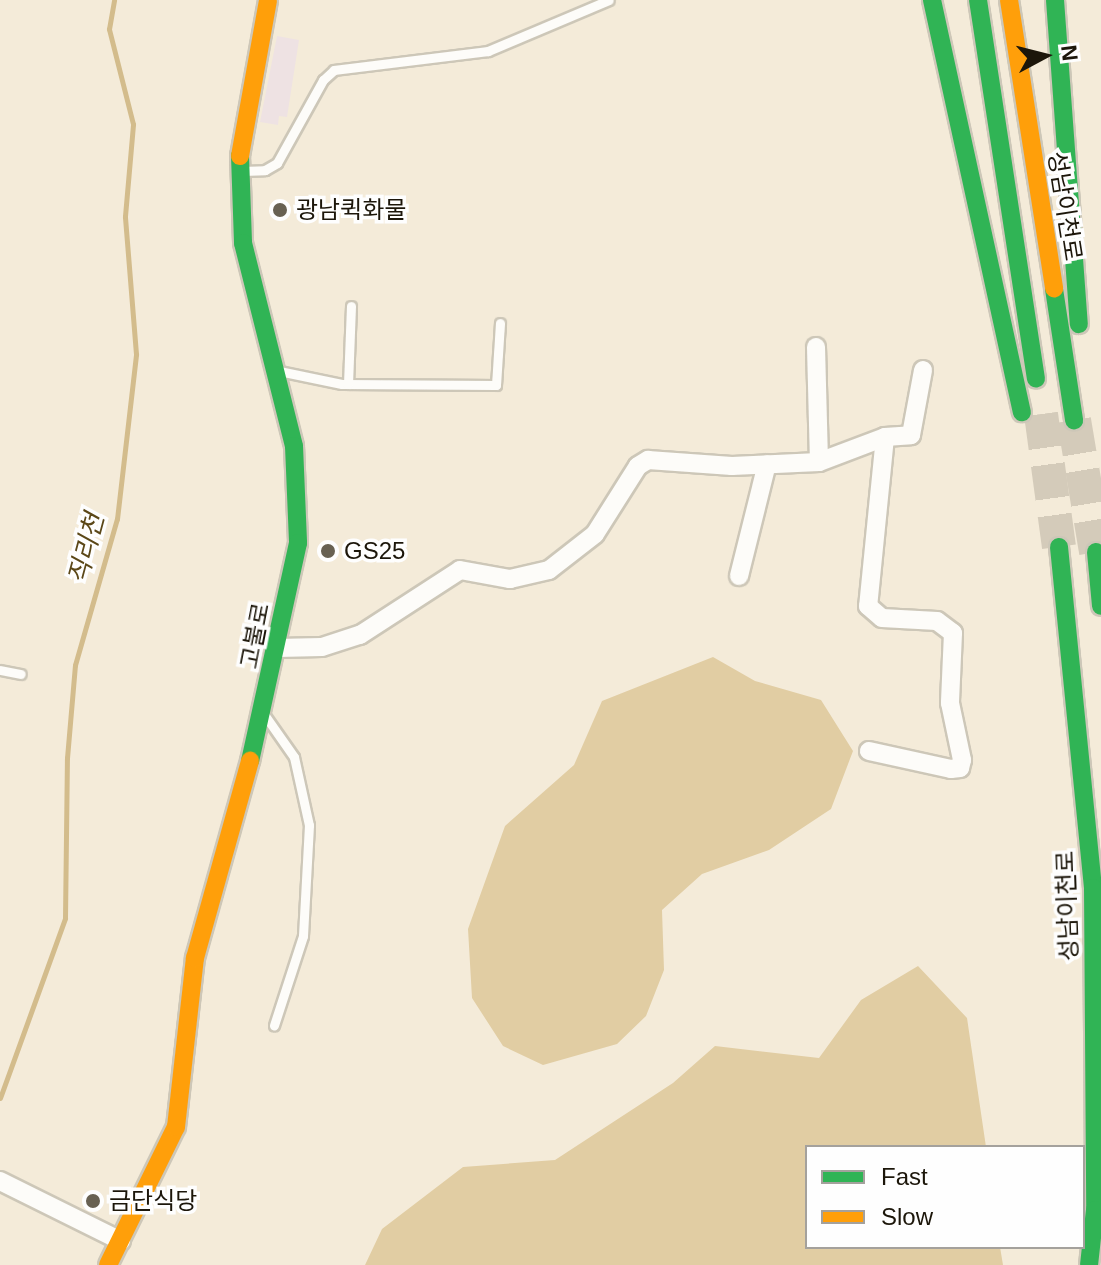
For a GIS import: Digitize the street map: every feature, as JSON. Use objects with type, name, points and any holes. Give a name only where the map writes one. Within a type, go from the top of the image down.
[{"type":"main road","name":"고불로","points":[[108,1265],[176,1127],[195,958],[263,715],[299,511],[294,446],[272,369],[243,243],[239,171],[247,97],[268,0]]},
{"type":"main road","points":[[932,0],[1031,413],[978,0]]},
{"type":"main road","name":"성남이천로","points":[[1009,0],[1080,420],[1055,0]]},
{"type":"main road","name":"성남이천로","points":[[1059,547],[1093,888],[1095,1210],[1089,1265]]},
{"type":"main road","points":[[1096,552],[1101,606]]},
{"type":"street","points":[[816,347],[819,462]]},
{"type":"street","points":[[277,648],[322,647],[360,635],[460,570],[510,579],[549,570],[595,534],[648,460],[767,464],[819,462],[885,437],[911,435],[923,370]]},
{"type":"street","points":[[869,751],[951,769],[960,768],[962,760],[950,703],[953,633],[937,621],[882,618],[868,606],[885,437]]},
{"type":"street","points":[[739,576],[767,464]]},
{"type":"street","points":[[0,1181],[121,1241]]},
{"type":"lane","points":[[239,171],[265,170],[277,163],[323,80],[334,70],[475,55],[521,41],[609,0]]},
{"type":"lane","points":[[348,384],[351,306]]},
{"type":"lane","points":[[272,369],[348,384],[496,385],[500,323]]},
{"type":"lane","points":[[0,670],[21,674]]},
{"type":"lane","points":[[263,715],[294,757],[309,825],[303,936],[274,1025]]},
{"type":"shaded area","points":[[713,657],[755,681],[821,700],[853,751],[831,809],[769,850],[702,874],[662,910],[664,970],[646,1016],[617,1044],[543,1065],[503,1046],[472,998],[468,929],[505,826],[574,765],[602,701]]},
{"type":"shaded area","points":[[918,966],[967,1018],[986,1145],[805,1145],[805,1249],[1000,1249],[1003,1265],[365,1265],[382,1229],[463,1167],[555,1160],[673,1083],[715,1046],[819,1058],[861,1000]]},
{"type":"building","points":[[277,36],[299,40],[287,117],[279,116],[278,125],[260,122]]},
{"type":"waterway","name":"직리천","points":[[0,1098],[65,918],[67,758],[75,665],[117,519],[136,354],[125,216],[133,124],[109,29],[114,0]]},
{"type":"tunnel","points":[[1041,414],[1059,547]]},
{"type":"tunnel","points":[[1074,420],[1096,552]]},
{"type":"traffic: fast","points":[[932,0],[1022,412]]},
{"type":"traffic: fast","points":[[978,0],[1036,379]]},
{"type":"traffic: fast","points":[[1055,0],[1079,324]]},
{"type":"traffic: fast","points":[[240,156],[243,243],[294,446],[298,543],[250,761]]},
{"type":"traffic: fast","points":[[1054,289],[1074,420]]},
{"type":"traffic: fast","points":[[1059,547],[1093,888],[1095,1210],[1089,1265]]},
{"type":"traffic: fast","points":[[1096,552],[1101,606]]},
{"type":"traffic: slow","points":[[240,156],[268,0]]},
{"type":"traffic: slow","points":[[1009,0],[1054,289]]},
{"type":"traffic: slow","points":[[108,1265],[176,1127],[195,958],[250,761]]},
{"type":"place","name":"광남퀵화물","points":[[280,210]]},
{"type":"place","name":"GS25","points":[[328,551]]},
{"type":"place","name":"금단식당","points":[[93,1201]]}]
